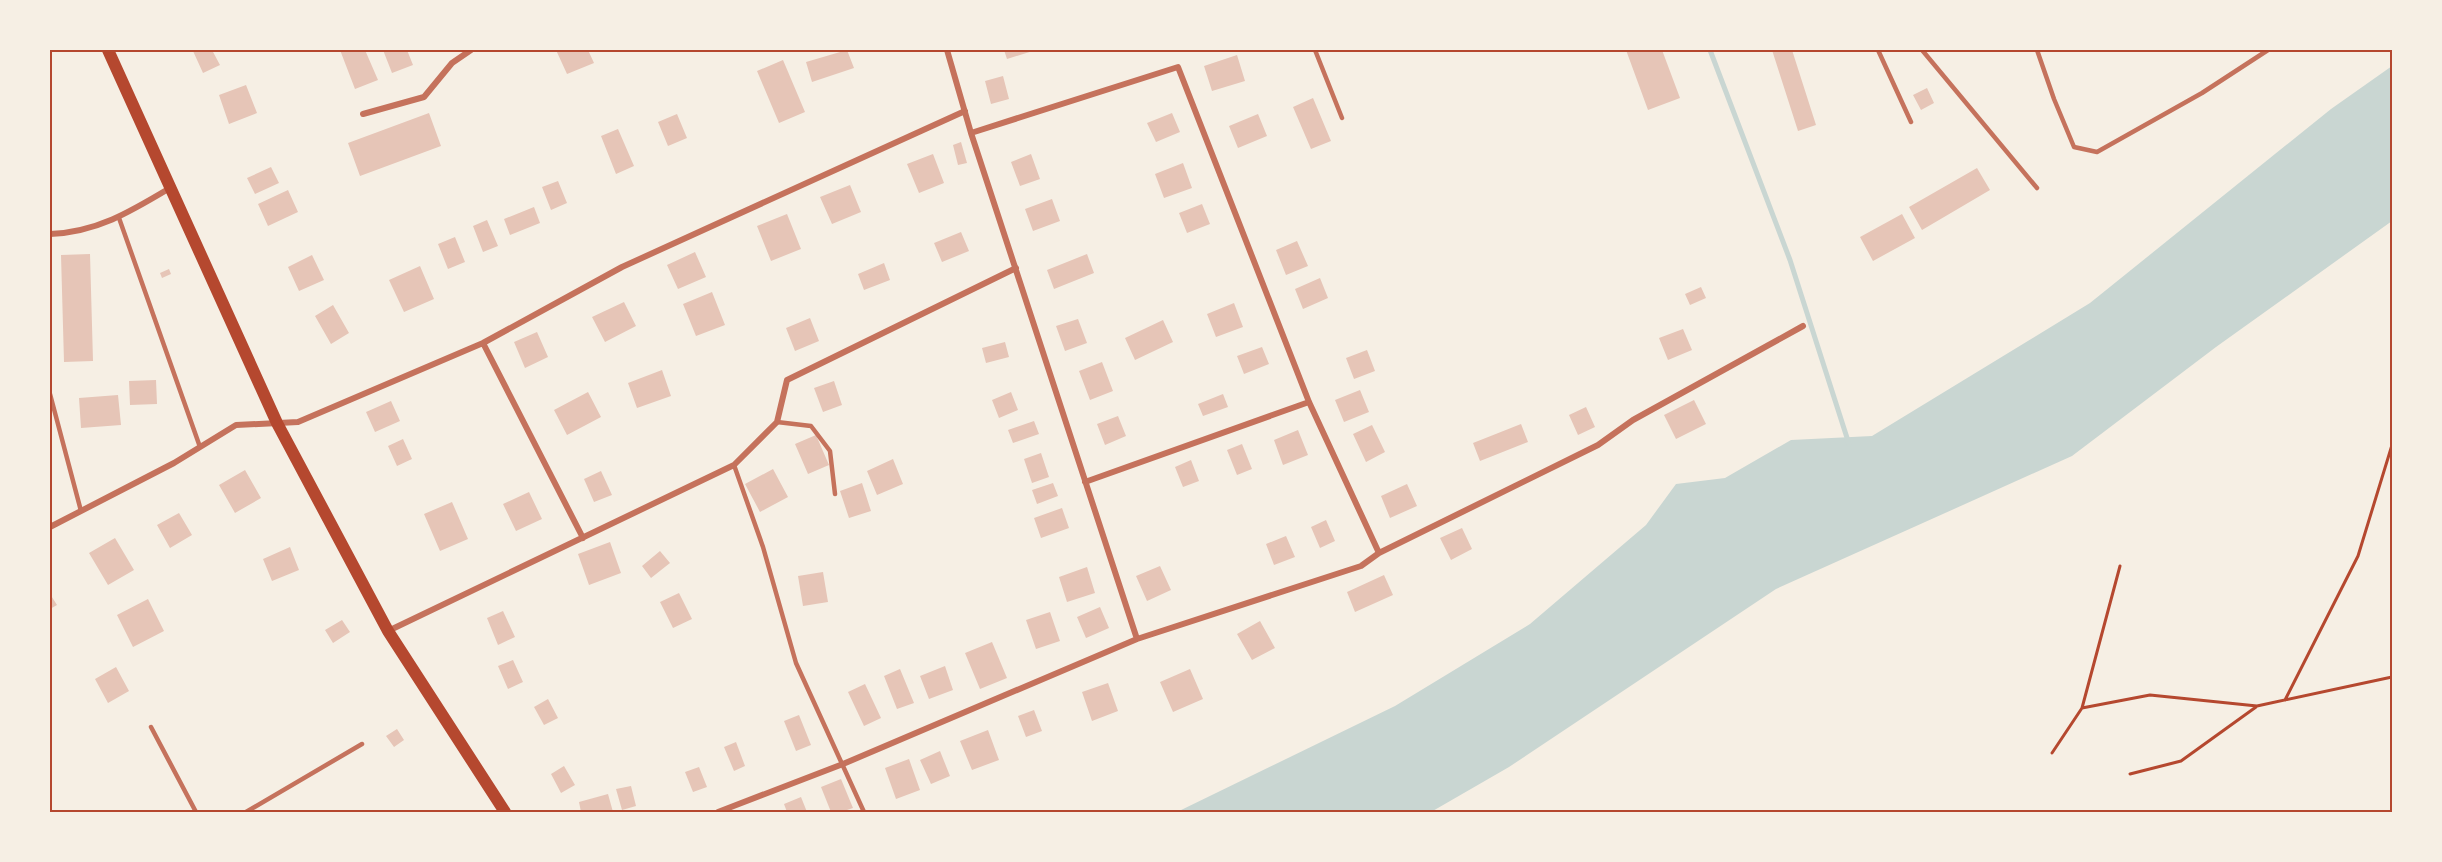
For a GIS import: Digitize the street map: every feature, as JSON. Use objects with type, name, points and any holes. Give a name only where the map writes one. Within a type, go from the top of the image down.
[{"type":"main road","points":[[108,50],[277,423],[388,631],[505,813]]},
{"type":"street","points":[[363,114],[424,97],[452,63],[471,50]]},
{"type":"street","points":[[947,50],[971,133],[1137,639]]},
{"type":"street","points":[[971,133],[1178,67],[1310,402],[1380,553]]},
{"type":"street","points":[[50,527],[200,447],[236,424],[298,422],[483,343],[622,267],[965,111]]},
{"type":"street","points":[[50,234],[72,233],[119,218],[170,188]]},
{"type":"street","points":[[388,631],[734,465],[777,422],[787,380],[1016,268]]},
{"type":"street","points":[[718,813],[843,764],[1137,639],[1361,566],[1380,553],[1598,445],[1633,420],[1803,326]]},
{"type":"street","points":[[483,343],[583,538]]},
{"type":"street","points":[[1085,482],[1310,402]]},
{"type":"lane","points":[[1315,50],[1342,118]]},
{"type":"lane","points":[[1878,50],[1911,122]]},
{"type":"lane","points":[[1922,50],[2037,188]]},
{"type":"lane","points":[[2037,50],[2074,147],[2097,152],[2202,93],[2268,50]]},
{"type":"lane","points":[[119,218],[200,447]]},
{"type":"lane","points":[[50,394],[81,511]]},
{"type":"lane","points":[[777,422],[811,426],[830,451],[835,494]]},
{"type":"lane","points":[[734,465],[763,547],[796,663],[864,813]]},
{"type":"lane","points":[[151,727],[196,813]]},
{"type":"lane","points":[[246,813],[362,744]]},
{"type":"path","points":[[2285,700],[2358,556],[2392,445]]},
{"type":"path","points":[[2052,753],[2082,708],[2120,566]]},
{"type":"path","points":[[2082,708],[2150,695],[2257,706],[2392,677]]},
{"type":"path","points":[[2130,774],[2181,761],[2257,706]]},
{"type":"shaded area","points":[[2392,66],[2392,221],[2216,347],[2072,456],[1776,589],[1509,767],[1431,812],[1177,812],[1395,706],[1530,624],[1646,525],[1676,484],[1725,478],[1791,440],[1872,436],[2090,303],[2331,109]]},
{"type":"building","points":[[212,50],[220,65],[203,73],[193,51]]},
{"type":"building","points":[[340,50],[365,50],[378,80],[355,89]]},
{"type":"building","points":[[383,50],[407,50],[413,65],[392,73]]},
{"type":"building","points":[[556,50],[588,50],[594,63],[567,74]]},
{"type":"building","points":[[847,50],[854,68],[812,82],[806,62]]},
{"type":"building","points":[[1004,50],[1036,50],[1007,59]]},
{"type":"building","points":[[1626,50],[1662,50],[1680,98],[1648,110]]},
{"type":"building","points":[[1772,50],[1792,50],[1816,125],[1798,131]]},
{"type":"building","points":[[1237,55],[1245,81],[1212,91],[1204,66]]},
{"type":"building","points":[[783,60],[805,112],[779,123],[757,71]]},
{"type":"building","points":[[1003,76],[1009,99],[991,104],[985,81]]},
{"type":"building","points":[[246,85],[257,113],[229,124],[219,95]]},
{"type":"building","points":[[1927,88],[1934,103],[1921,110],[1913,95]]},
{"type":"building","points":[[1313,98],[1331,141],[1311,149],[1293,107]]},
{"type":"building","points":[[429,113],[441,146],[360,176],[348,143]]},
{"type":"building","points":[[1172,113],[1180,132],[1156,142],[1147,123]]},
{"type":"building","points":[[677,114],[687,138],[668,146],[658,122]]},
{"type":"building","points":[[1258,114],[1267,136],[1238,148],[1229,126]]},
{"type":"building","points":[[618,129],[634,166],[616,174],[601,136]]},
{"type":"building","points":[[961,142],[967,163],[958,165],[953,145]]},
{"type":"building","points":[[933,154],[944,183],[919,193],[907,164]]},
{"type":"building","points":[[1031,154],[1040,179],[1020,186],[1011,162]]},
{"type":"building","points":[[1183,163],[1192,188],[1164,198],[1155,174]]},
{"type":"building","points":[[271,167],[279,183],[255,194],[247,178]]},
{"type":"building","points":[[1977,168],[1990,190],[1922,230],[1909,207]]},
{"type":"building","points":[[558,181],[567,203],[551,210],[542,187]]},
{"type":"building","points":[[850,185],[861,212],[832,224],[820,197]]},
{"type":"building","points":[[288,190],[298,212],[268,226],[258,204]]},
{"type":"building","points":[[1052,199],[1060,221],[1033,231],[1025,209]]},
{"type":"building","points":[[1202,204],[1210,224],[1187,233],[1179,213]]},
{"type":"building","points":[[534,207],[540,223],[510,235],[504,219]]},
{"type":"building","points":[[787,214],[801,249],[771,261],[757,226]]},
{"type":"building","points":[[1902,214],[1915,238],[1873,261],[1860,237]]},
{"type":"building","points":[[487,220],[498,246],[483,252],[473,226]]},
{"type":"building","points":[[961,232],[969,251],[942,262],[934,243]]},
{"type":"building","points":[[455,237],[465,262],[448,269],[438,244]]},
{"type":"building","points":[[1297,241],[1308,266],[1286,275],[1276,250]]},
{"type":"building","points":[[695,252],[706,277],[678,289],[667,265]]},
{"type":"building","points":[[90,254],[93,361],[64,362],[61,255]]},
{"type":"building","points":[[1087,254],[1094,273],[1054,289],[1047,270]]},
{"type":"building","points":[[312,255],[324,280],[299,291],[288,267]]},
{"type":"building","points":[[884,263],[890,280],[864,290],[858,274]]},
{"type":"building","points":[[420,266],[434,299],[404,312],[389,280]]},
{"type":"building","points":[[169,269],[171,274],[162,278],[160,273]]},
{"type":"building","points":[[1320,278],[1328,298],[1303,309],[1295,289]]},
{"type":"building","points":[[1701,287],[1706,298],[1690,305],[1685,294]]},
{"type":"building","points":[[712,292],[725,325],[696,336],[683,304]]},
{"type":"building","points":[[624,302],[636,326],[605,342],[592,317]]},
{"type":"building","points":[[1234,303],[1243,327],[1216,337],[1207,314]]},
{"type":"building","points":[[333,305],[349,333],[331,344],[315,316]]},
{"type":"building","points":[[810,318],[819,341],[795,351],[786,328]]},
{"type":"building","points":[[1078,319],[1087,343],[1065,351],[1056,326]]},
{"type":"building","points":[[1163,320],[1173,342],[1135,360],[1125,338]]},
{"type":"building","points":[[1683,329],[1692,350],[1668,360],[1659,338]]},
{"type":"building","points":[[537,332],[548,357],[525,368],[514,342]]},
{"type":"building","points":[[1005,342],[1009,357],[986,363],[982,348]]},
{"type":"building","points":[[1262,347],[1269,364],[1244,374],[1237,356]]},
{"type":"building","points":[[1367,350],[1375,371],[1354,379],[1346,358]]},
{"type":"building","points":[[1102,362],[1113,391],[1090,400],[1079,371]]},
{"type":"building","points":[[662,370],[671,396],[637,408],[628,383]]},
{"type":"building","points":[[156,380],[157,404],[130,405],[129,381]]},
{"type":"building","points":[[834,381],[842,405],[823,412],[814,388]]},
{"type":"building","points":[[1360,390],[1369,412],[1344,422],[1335,400]]},
{"type":"building","points":[[588,392],[601,417],[567,435],[554,410]]},
{"type":"building","points":[[1011,392],[1018,410],[999,418],[992,400]]},
{"type":"building","points":[[1223,394],[1228,407],[1203,416],[1198,404]]},
{"type":"building","points":[[118,395],[121,425],[81,428],[79,398]]},
{"type":"building","points":[[1694,400],[1706,424],[1676,439],[1664,415]]},
{"type":"building","points":[[391,401],[400,421],[375,432],[366,412]]},
{"type":"building","points":[[1586,407],[1595,427],[1578,435],[1569,415]]},
{"type":"building","points":[[1118,416],[1126,436],[1105,445],[1097,424]]},
{"type":"building","points":[[1034,421],[1039,434],[1013,443],[1008,430]]},
{"type":"building","points":[[1521,424],[1528,442],[1480,461],[1473,443]]},
{"type":"building","points":[[1372,425],[1385,452],[1366,462],[1353,434]]},
{"type":"building","points":[[1298,430],[1308,455],[1283,465],[1274,440]]},
{"type":"building","points":[[816,435],[829,465],[808,474],[795,444]]},
{"type":"building","points":[[403,439],[412,459],[397,466],[388,446]]},
{"type":"building","points":[[1242,444],[1252,469],[1237,475],[1227,450]]},
{"type":"building","points":[[1041,453],[1049,477],[1032,483],[1024,459]]},
{"type":"building","points":[[893,459],[903,484],[877,495],[867,471]]},
{"type":"building","points":[[1191,460],[1199,481],[1183,487],[1175,467]]},
{"type":"building","points":[[773,469],[788,497],[760,512],[745,484]]},
{"type":"building","points":[[245,470],[261,498],[235,513],[219,485]]},
{"type":"building","points":[[601,471],[612,495],[594,502],[584,479]]},
{"type":"building","points":[[862,483],[871,511],[849,518],[840,491]]},
{"type":"building","points":[[1053,483],[1058,496],[1037,504],[1032,490]]},
{"type":"building","points":[[1407,484],[1417,506],[1390,518],[1381,496]]},
{"type":"building","points":[[529,492],[542,519],[516,531],[503,504]]},
{"type":"building","points":[[452,502],[468,539],[440,551],[424,514]]},
{"type":"building","points":[[1062,508],[1069,528],[1041,538],[1034,518]]},
{"type":"building","points":[[179,513],[192,535],[170,548],[157,525]]},
{"type":"building","points":[[1326,520],[1335,541],[1320,548],[1311,527]]},
{"type":"building","points":[[1462,528],[1472,549],[1451,560],[1440,538]]},
{"type":"building","points":[[1286,536],[1295,557],[1274,565],[1266,544]]},
{"type":"building","points":[[115,538],[134,570],[108,585],[89,553]]},
{"type":"building","points":[[610,542],[621,573],[589,585],[578,554]]},
{"type":"building","points":[[290,547],[299,570],[272,581],[263,559]]},
{"type":"building","points":[[660,551],[670,563],[651,578],[642,566]]},
{"type":"building","points":[[1160,566],[1171,590],[1147,601],[1136,576]]},
{"type":"building","points":[[1087,567],[1095,593],[1067,602],[1059,577]]},
{"type":"building","points":[[823,572],[828,602],[803,606],[798,576]]},
{"type":"building","points":[[1384,575],[1393,595],[1355,612],[1347,592]]},
{"type":"building","points":[[679,593],[692,619],[673,628],[660,602]]},
{"type":"building","points":[[50,594],[57,605],[50,609]]},
{"type":"building","points":[[148,599],[164,631],[133,647],[117,615]]},
{"type":"building","points":[[1100,607],[1109,628],[1086,638],[1077,617]]},
{"type":"building","points":[[503,611],[515,637],[498,645],[487,618]]},
{"type":"building","points":[[1050,612],[1060,641],[1036,649],[1026,620]]},
{"type":"building","points":[[342,620],[350,632],[333,643],[325,630]]},
{"type":"building","points":[[1260,621],[1275,648],[1252,660],[1237,634]]},
{"type":"building","points":[[992,642],[1007,678],[980,689],[965,653]]},
{"type":"building","points":[[513,660],[523,682],[508,689],[498,666]]},
{"type":"building","points":[[945,666],[953,690],[929,699],[920,676]]},
{"type":"building","points":[[116,667],[129,691],[108,703],[95,679]]},
{"type":"building","points":[[900,669],[914,703],[897,709],[884,676]]},
{"type":"building","points":[[1190,669],[1203,699],[1173,712],[1160,682]]},
{"type":"building","points":[[1108,683],[1118,711],[1092,721],[1082,692]]},
{"type":"building","points":[[865,684],[881,718],[864,726],[848,692]]},
{"type":"building","points":[[548,699],[558,718],[544,725],[534,707]]},
{"type":"building","points":[[1034,710],[1042,731],[1026,737],[1018,716]]},
{"type":"building","points":[[799,715],[811,745],[796,751],[784,721]]},
{"type":"building","points":[[397,729],[404,740],[394,747],[386,736]]},
{"type":"building","points":[[988,730],[999,760],[972,770],[960,741]]},
{"type":"building","points":[[736,742],[745,766],[734,771],[724,747]]},
{"type":"building","points":[[940,751],[950,776],[931,784],[920,760]]},
{"type":"building","points":[[909,759],[920,790],[896,799],[885,768]]},
{"type":"building","points":[[564,766],[575,785],[561,793],[551,774]]},
{"type":"building","points":[[699,767],[707,787],[693,792],[685,772]]},
{"type":"building","points":[[841,779],[853,808],[831,812],[821,787]]},
{"type":"building","points":[[631,786],[636,806],[622,810],[616,789]]},
{"type":"building","points":[[608,794],[613,812],[581,812],[579,802]]},
{"type":"building","points":[[801,797],[807,812],[787,812],[784,804]]},
{"type":"waterway","points":[[1710,50],[1790,260],[1849,444]]}]
